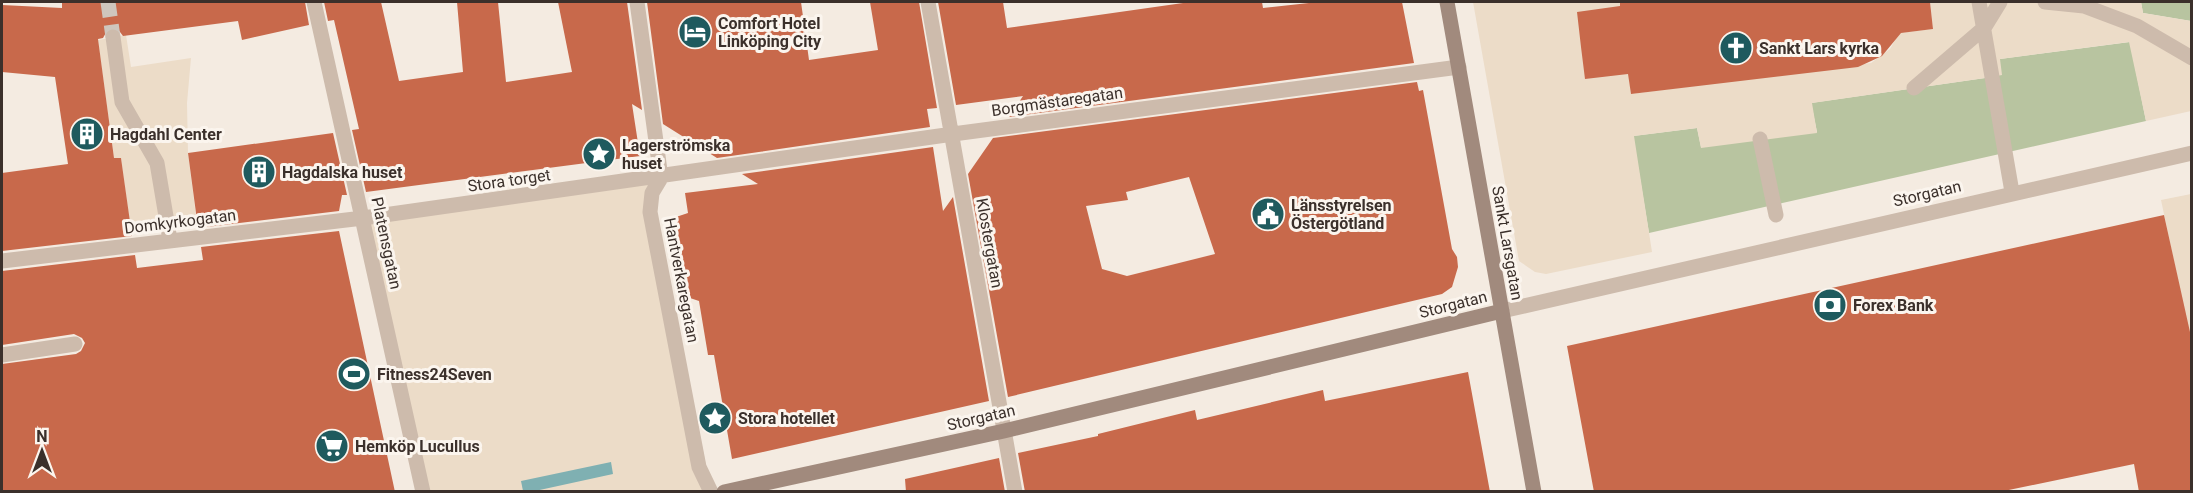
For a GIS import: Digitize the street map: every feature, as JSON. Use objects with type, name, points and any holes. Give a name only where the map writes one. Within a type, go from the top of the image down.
[{"type":"street","name":"Platensgatan","points":[[314,2],[423,492]]},
{"type":"street","name":"Hantverkaregatan","points":[[637,2],[661,178],[652,193],[650,212],[699,467],[711,492]]},
{"type":"street","name":"Klostergatan","points":[[928,2],[1015,492]]},
{"type":"street","name":"Sankt Larsgatan","points":[[1447,2],[1534,492]]},
{"type":"street","points":[[1979,2],[2012,192]]},
{"type":"street","points":[[1914,88],[1984,28],[2000,2]]},
{"type":"street","points":[[2045,2],[2084,6],[2137,26],[2192,58]]},
{"type":"street","points":[[113,37],[122,102],[157,163],[170,240]]},
{"type":"street","name":"Borgmästaregatan","points":[[661,178],[953,134],[1459,67]]},
{"type":"street","points":[[1760,140],[1776,215]]},
{"type":"street","name":"Storgatan","points":[[723,492],[1004,430],[2012,192],[2192,153]]},
{"type":"street","name":"Stora torget","points":[[363,219],[661,178]]},
{"type":"street","name":"Domkyrkogatan","points":[[2,261],[363,219]]},
{"type":"street","points":[[2,355],[75,344]]},
{"type":"green space","points":[[2141,2],[2191,2],[2191,21],[2143,13]]},
{"type":"green space","points":[[2130,42],[2146,121],[1649,233],[1633,136],[1697,128],[1701,147],[1817,132],[1811,103],[1992,77],[2000,59]]},
{"type":"shaded area","points":[[1473,2],[1620,2],[1631,94],[1871,63],[1890,49],[1899,33],[1933,29],[1930,2],[2141,2],[2143,13],[2191,21],[2191,111],[2146,121],[2129,42],[2000,59],[2002,75],[1992,77],[1812,103],[1817,133],[1701,148],[1697,128],[1634,136],[1652,252],[1546,274],[1535,272],[1519,261]]},
{"type":"shaded area","points":[[126,35],[131,67],[191,58],[187,103],[188,153],[196,216],[130,224],[121,158],[114,158],[98,40]]},
{"type":"shaded area","points":[[661,178],[652,193],[711,491],[423,491],[363,218]]},
{"type":"shaded area","points":[[2191,194],[2191,341],[2161,200]]},
{"type":"water","points":[[611,462],[613,474],[535,491],[523,491],[521,481]]},
{"type":"building","name":"Hagdahl Center","points":[[62,2],[305,2],[309,25],[242,40],[238,21],[123,36],[117,28],[108,29],[103,38],[98,39],[114,158],[121,158],[132,236],[2,251],[2,173],[68,164],[55,77],[2,72],[2,5],[62,8]]},
{"type":"building","points":[[324,2],[381,2],[399,81],[463,72],[457,2],[498,2],[506,82],[572,72],[558,2],[627,2],[642,110],[632,104],[640,156],[366,192],[352,130],[359,129],[334,20],[328,21]]},
{"type":"building","points":[[647,2],[801,2],[809,60],[878,50],[870,2],[919,2],[937,108],[927,109],[930,127],[717,158],[663,124]]},
{"type":"building","points":[[938,2],[1003,2],[1007,28],[1190,2],[1262,2],[1263,8],[1318,2],[1402,2],[1414,63],[1009,117],[1023,96],[956,105]]},
{"type":"building","name":"Sankt Lars kyrka","points":[[1620,2],[1930,2],[1933,29],[1901,33],[1882,56],[1858,67],[1631,94],[1628,74],[1585,79],[1581,47],[1577,12],[1620,6]]},
{"type":"building","points":[[1417,82],[1419,91],[1423,90],[1452,249],[1457,257],[1458,267],[1452,287],[1442,294],[1008,397],[968,174],[993,138]],"holes":[[[1189,177],[1215,254],[1127,276],[1102,269],[1086,206],[1128,200],[1126,192]]]},
{"type":"building","name":"Hagdalska huset","points":[[333,133],[347,195],[342,195],[339,211],[198,228],[188,153]]},
{"type":"building","points":[[933,147],[943,211],[953,197],[989,401],[732,459],[714,355],[708,355],[699,301],[681,295],[677,287],[667,230],[673,218],[688,213],[685,193],[758,184],[742,174]]},
{"type":"building","points":[[2164,215],[2192,341],[2192,492],[2139,492],[2134,464],[1999,492],[1594,492],[1567,346]]},
{"type":"building","points":[[339,231],[395,492],[2,492],[2,364],[76,354],[81,351],[85,343],[82,338],[74,334],[2,345],[2,271],[135,255],[137,268],[203,260],[201,247]]},
{"type":"building","points":[[1468,372],[1490,492],[1025,492],[1018,453],[1098,436],[1098,434],[1195,410],[1197,420],[1323,390],[1325,401]]},
{"type":"building","points":[[999,458],[1005,492],[906,492],[905,479]]},
{"type":"tunnel","points":[[108,2],[113,37]]},
{"type":"place","name":"Comfort Hotel Linköping City","points":[[695,32]]},
{"type":"place","name":"Sankt Lars kyrka","points":[[1736,48]]},
{"type":"place","name":"Hagdahl Center","points":[[87,134]]},
{"type":"place","name":"Lagerströmska huset","points":[[599,154]]},
{"type":"place","name":"Hagdalska huset","points":[[259,172]]},
{"type":"place","name":"Länsstyrelsen Östergötland","points":[[1268,214]]},
{"type":"place","name":"Forex Bank","points":[[1830,305]]},
{"type":"place","name":"Fitness24Seven","points":[[354,374]]},
{"type":"place","name":"Stora hotellet","points":[[715,418]]},
{"type":"place","name":"Hemköp Lucullus","points":[[332,446]]}]
